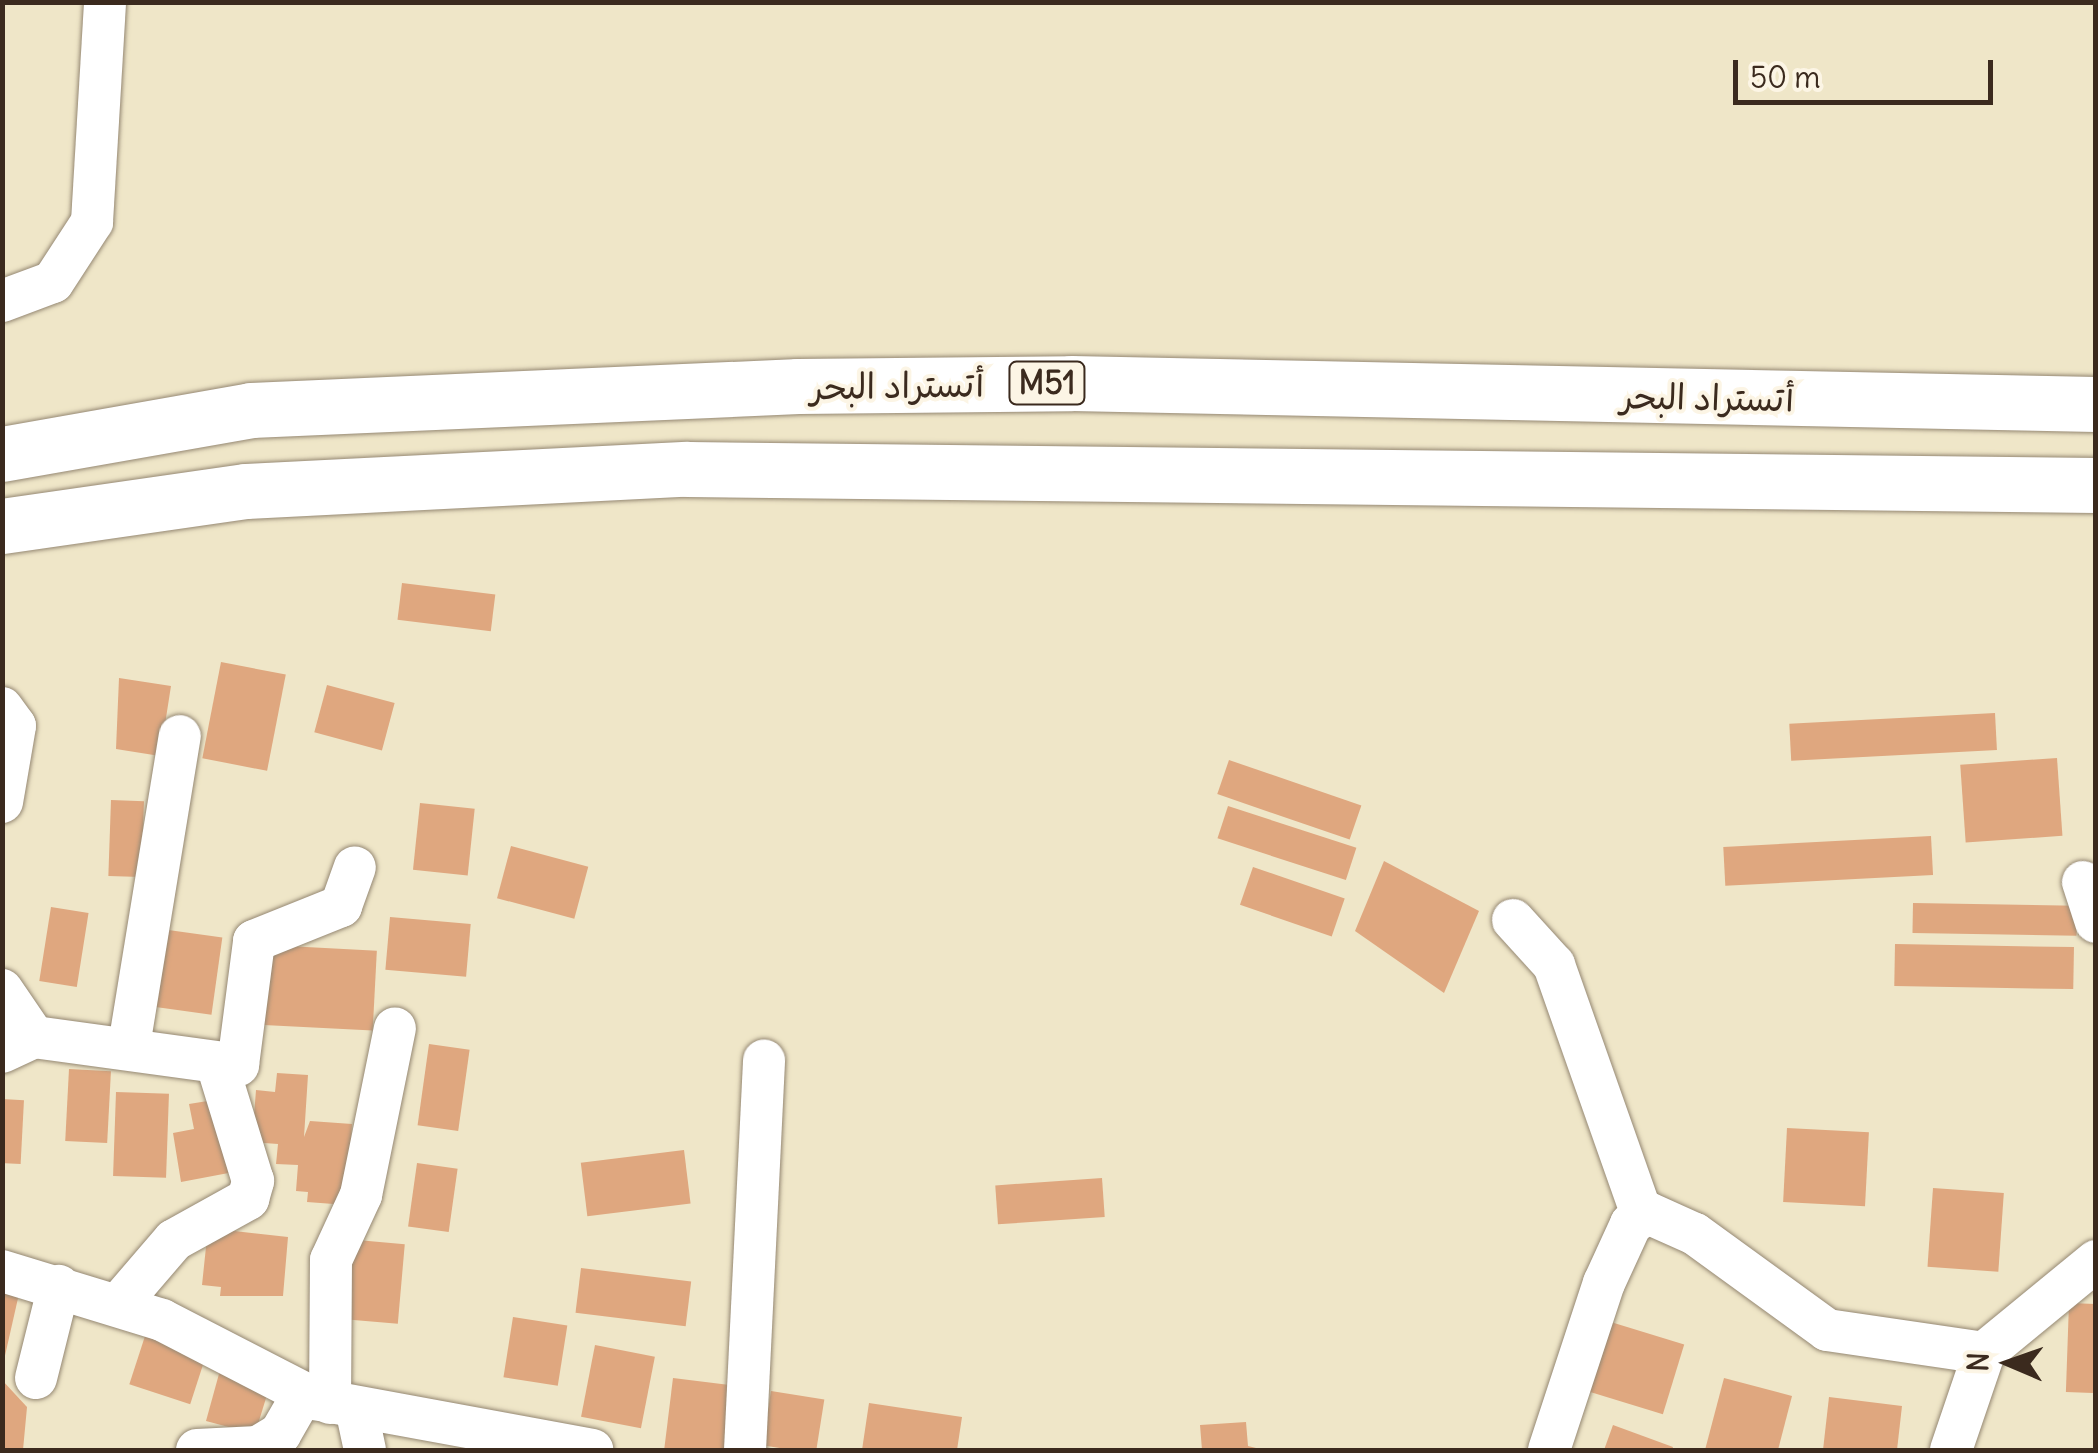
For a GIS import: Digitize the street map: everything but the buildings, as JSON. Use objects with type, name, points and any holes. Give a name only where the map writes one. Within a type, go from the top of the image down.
[{"type":"highway","name":"أتستراد البحر","points":[[2,454],[250,410],[798,386],[1070,383],[2096,404]]},
{"type":"highway","points":[[2,526],[281,488],[687,469],[2096,485]]},
{"type":"street","points":[[2,301],[53,282],[92,222],[105,2]]},
{"type":"street","points":[[2,708],[15,726],[2,802]]},
{"type":"street","points":[[129,1046],[180,736]]},
{"type":"street","points":[[2,990],[18,1044],[129,1046],[217,1064],[243,1058],[254,941],[341,906],[355,867]]},
{"type":"street","points":[[1512,920],[1554,965],[1642,1215],[1598,1298],[1549,1450]]},
{"type":"street","points":[[366,1450],[330,1401],[331,1260],[388,1162],[395,1028]]},
{"type":"street","points":[[746,1450],[764,1060]]},
{"type":"street","points":[[119,1304],[174,1240],[248,1199],[252,1181],[217,1064]]},
{"type":"street","points":[[1642,1215],[1680,1225],[1844,1337],[1984,1353]]},
{"type":"street","points":[[1951,1450],[1984,1353],[2096,1261]]},
{"type":"street","points":[[2,1271],[119,1304],[330,1401],[592,1450]]},
{"type":"street","points":[[36,1378],[59,1286]]},
{"type":"street","points":[[196,1450],[258,1447],[330,1401]]}]
